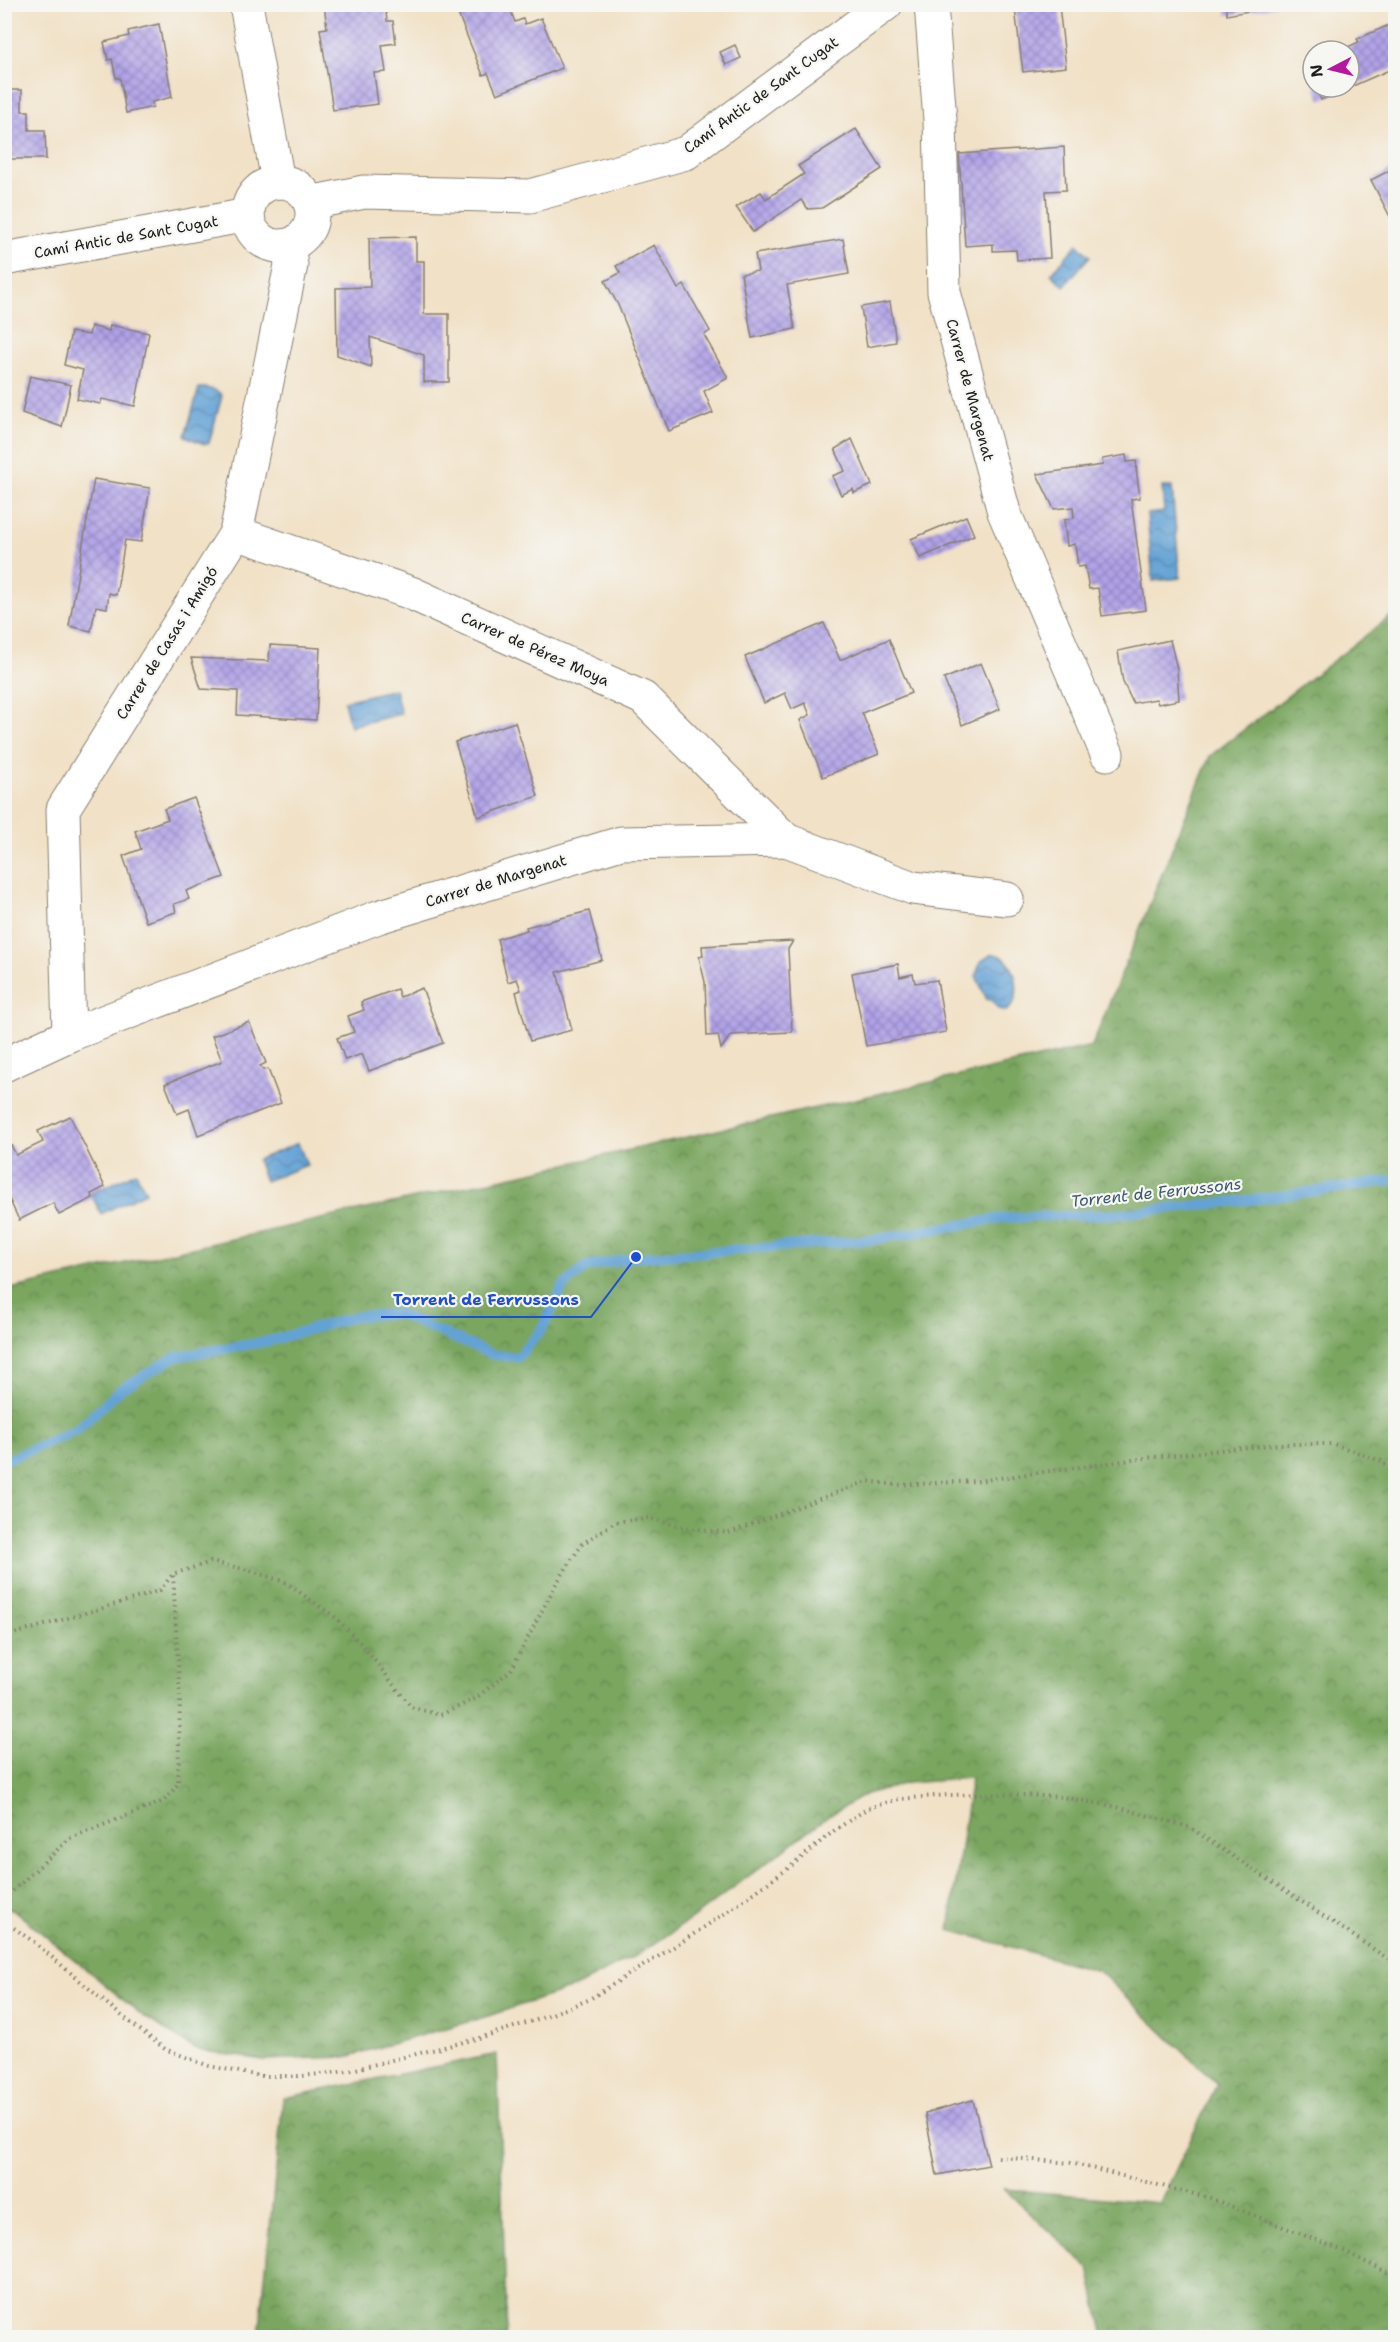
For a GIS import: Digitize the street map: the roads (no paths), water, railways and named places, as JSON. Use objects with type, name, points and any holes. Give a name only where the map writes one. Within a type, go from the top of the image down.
[{"type":"street","points":[[246,4],[278,182]]},
{"type":"street","name":"Camí Antic de Sant Cugat","points":[[310,203],[364,192],[530,196],[686,153],[886,4]]},
{"type":"street","name":"Carrer de Margenat","points":[[931,4],[940,120],[944,292],[1004,512],[1107,754]]},
{"type":"street","points":[[278,182],[298,187],[310,203],[312,216],[308,229],[300,239],[288,245],[275,246],[258,238],[250,227],[248,214],[250,202],[256,192],[267,185],[278,182]]},
{"type":"street","name":"Camí Antic de Sant Cugat","points":[[4,259],[248,214]]},
{"type":"street","name":"Carrer de Casas i Amigó","points":[[69,1035],[63,809],[236,533],[291,265],[288,245]]},
{"type":"street","name":"Carrer de Pérez Moya","points":[[236,533],[411,593],[643,698],[786,840]]},
{"type":"street","name":"Carrer de Margenat","points":[[4,1065],[69,1035],[378,917],[621,843],[786,840],[914,888],[1007,899]]},
{"type":"water","points":[[1077,244],[1090,256],[1064,286],[1051,274]]},
{"type":"water","points":[[199,388],[212,389],[222,396],[209,443],[204,444],[185,436]]},
{"type":"water","points":[[1162,487],[1172,487],[1180,578],[1153,581],[1147,514],[1164,512]]},
{"type":"water","points":[[395,689],[401,714],[350,726],[344,701]]},
{"type":"water","points":[[992,954],[1007,961],[1016,978],[1016,997],[1006,1011],[997,1008],[992,999],[987,1000],[976,976],[980,962]]},
{"type":"water","points":[[298,1143],[307,1165],[265,1181],[257,1160]]},
{"type":"water","points":[[136,1172],[146,1192],[101,1214],[91,1194]]},
{"type":"waterway","name":"Torrent de Ferrussons","points":[[4,1461],[76,1430],[121,1389],[175,1357],[269,1341],[357,1316],[398,1314],[493,1355],[518,1357],[543,1328],[563,1286],[587,1267],[636,1257],[871,1240],[1002,1218],[1117,1214],[1257,1199],[1396,1180]]},
{"type":"place","name":"Torrent de Ferrussons","points":[[636,1257]]}]
